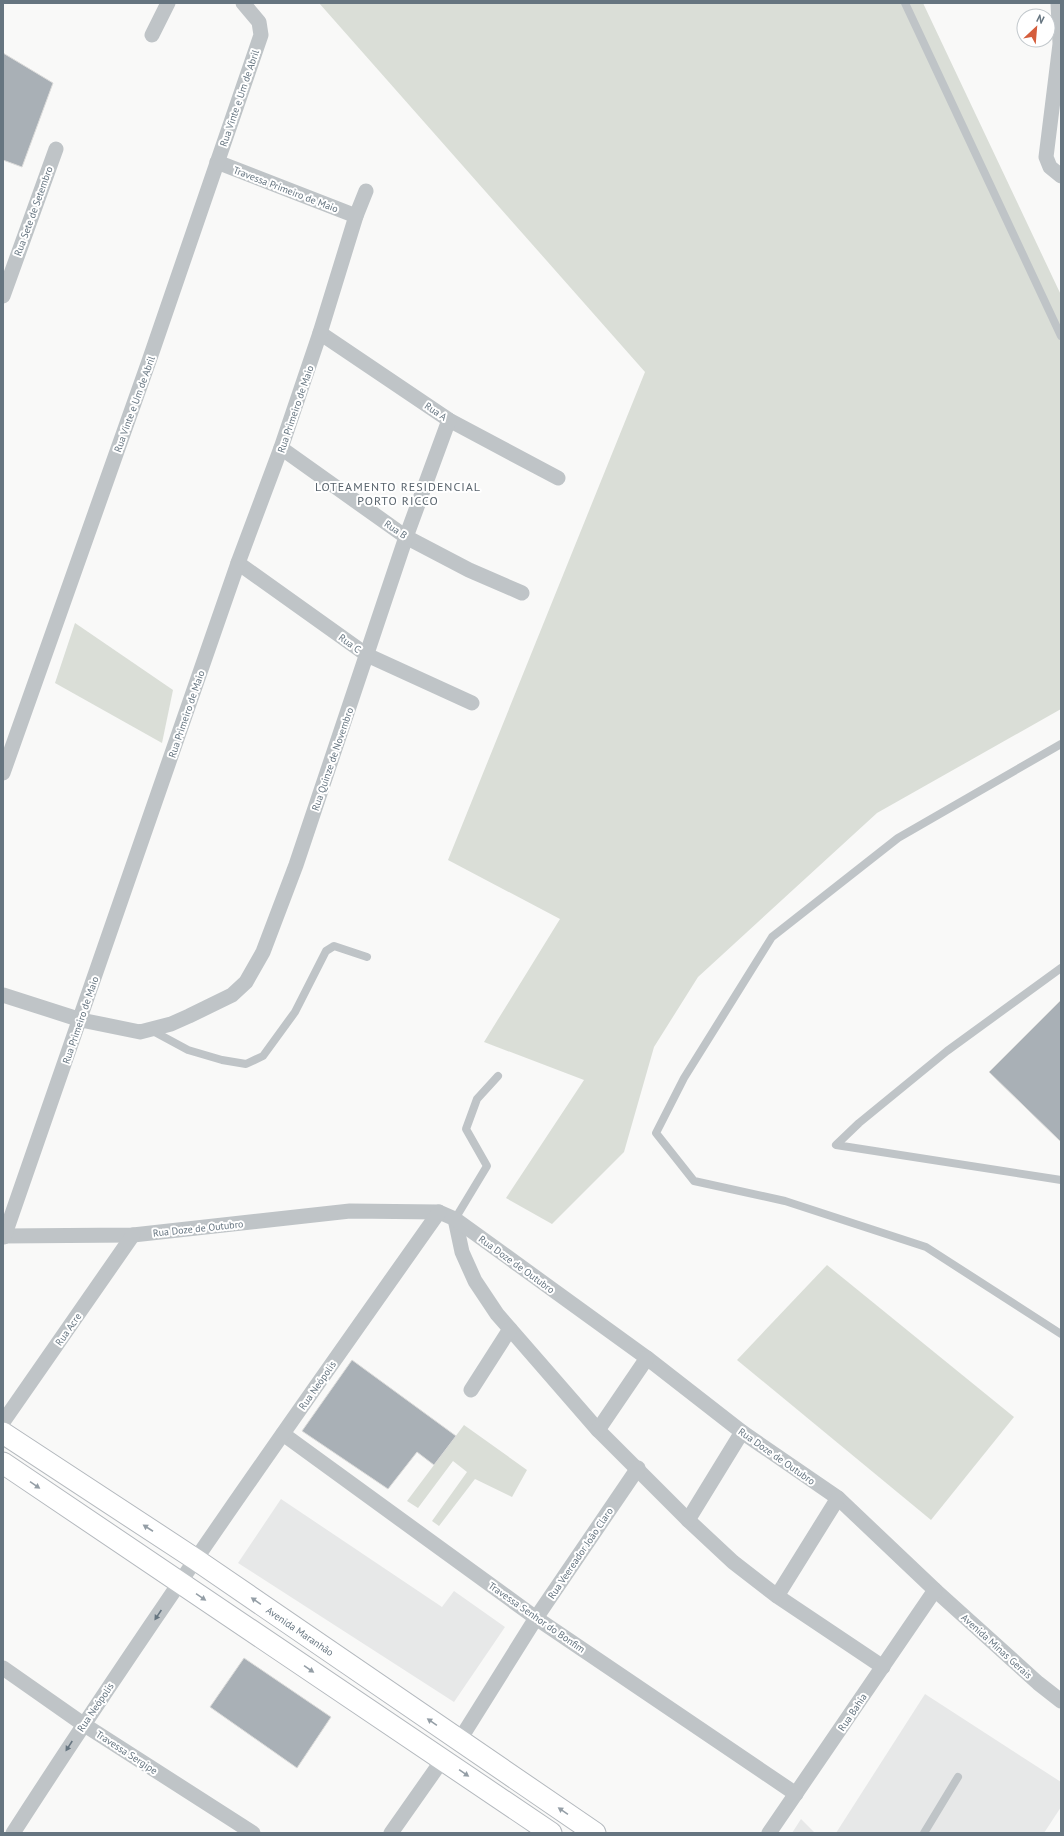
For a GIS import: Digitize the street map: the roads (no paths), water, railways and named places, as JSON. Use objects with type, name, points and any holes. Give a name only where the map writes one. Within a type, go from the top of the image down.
[{"type":"main road","name":"Avenida Maranhão","points":[[3,1433],[195,1559],[595,1833]]},
{"type":"main road","points":[[3,1463],[551,1833]]},
{"type":"street","points":[[152,35],[168,3]]},
{"type":"street","name":"Rua Vinte e Um de Abril","points":[[3,773],[149,362],[261,34],[259,22],[243,3]]},
{"type":"street","points":[[1058,3],[1060,44],[1046,157],[1050,167],[1061,176]]},
{"type":"street","name":"Rua Sete de Setembro","points":[[3,293],[56,149]]},
{"type":"street","name":"Travessa Primeiro de Maio","points":[[217,162],[356,216]]},
{"type":"street","name":"Rua Primeiro de Maio","points":[[4,1236],[81,1020],[238,563],[282,448],[320,333],[356,216],[366,191]]},
{"type":"street","name":"Rua A","points":[[320,333],[449,420],[558,478]]},
{"type":"street","name":"Rua Quinze de Novembro","points":[[145,1031],[171,1024],[232,995],[242,987],[253,972],[263,952],[296,865],[406,537],[449,420]]},
{"type":"street","name":"Rua B","points":[[282,448],[406,537],[469,570],[522,593]]},
{"type":"street","name":"Rua C","points":[[238,563],[367,656],[472,703]]},
{"type":"street","points":[[3,995],[81,1020],[145,1031]]},
{"type":"street","name":"Rua Doze de Outubro","points":[[4,1236],[133,1235],[350,1211],[439,1212],[454,1219],[647,1358],[742,1432],[838,1498],[935,1590]]},
{"type":"street","name":"Rua Neópolis","points":[[13,1833],[195,1559],[439,1212]]},
{"type":"street","points":[[454,1219],[462,1252],[475,1281],[510,1330],[598,1430],[638,1468],[688,1520],[733,1562],[777,1596],[882,1667]]},
{"type":"street","name":"Rua Acre","points":[[3,1422],[133,1235]]},
{"type":"street","points":[[471,1390],[510,1330]]},
{"type":"street","points":[[598,1430],[647,1358]]},
{"type":"street","points":[[688,1520],[742,1432]]},
{"type":"street","name":"Travessa Senhor do Bonfim","points":[[283,1434],[536,1618],[796,1794]]},
{"type":"street","name":"Rua Veereador João Claro","points":[[459,1741],[536,1618],[638,1468]]},
{"type":"street","points":[[777,1596],[838,1498]]},
{"type":"street","name":"Rua Bahia","points":[[769,1833],[935,1590]]},
{"type":"street","name":"Avenida Minas Gerais","points":[[935,1590],[1038,1683],[1061,1701]]},
{"type":"street","name":"Travessa Sergipe","points":[[3,1668],[84,1724],[252,1833]]},
{"type":"street","points":[[391,1833],[443,1759]]},
{"type":"lane","points":[[905,3],[1061,336]]},
{"type":"lane","points":[[1061,744],[898,838],[772,937],[684,1078],[656,1133],[694,1181],[786,1201],[926,1247],[1061,1334]]},
{"type":"lane","points":[[145,1031],[188,1050],[222,1060],[246,1064],[263,1056],[295,1012],[326,951],[334,946],[367,957]]},
{"type":"lane","points":[[1061,968],[947,1051],[859,1122],[836,1145],[1061,1180]]},
{"type":"lane","points":[[454,1219],[487,1166],[466,1129],[477,1099],[498,1076]]},
{"type":"lane","points":[[924,1833],[958,1777]]},
{"type":"district","name":"LOTEAMENTO RESIDENCIAL PORTO RICCO","points":[[398,494]]}]
